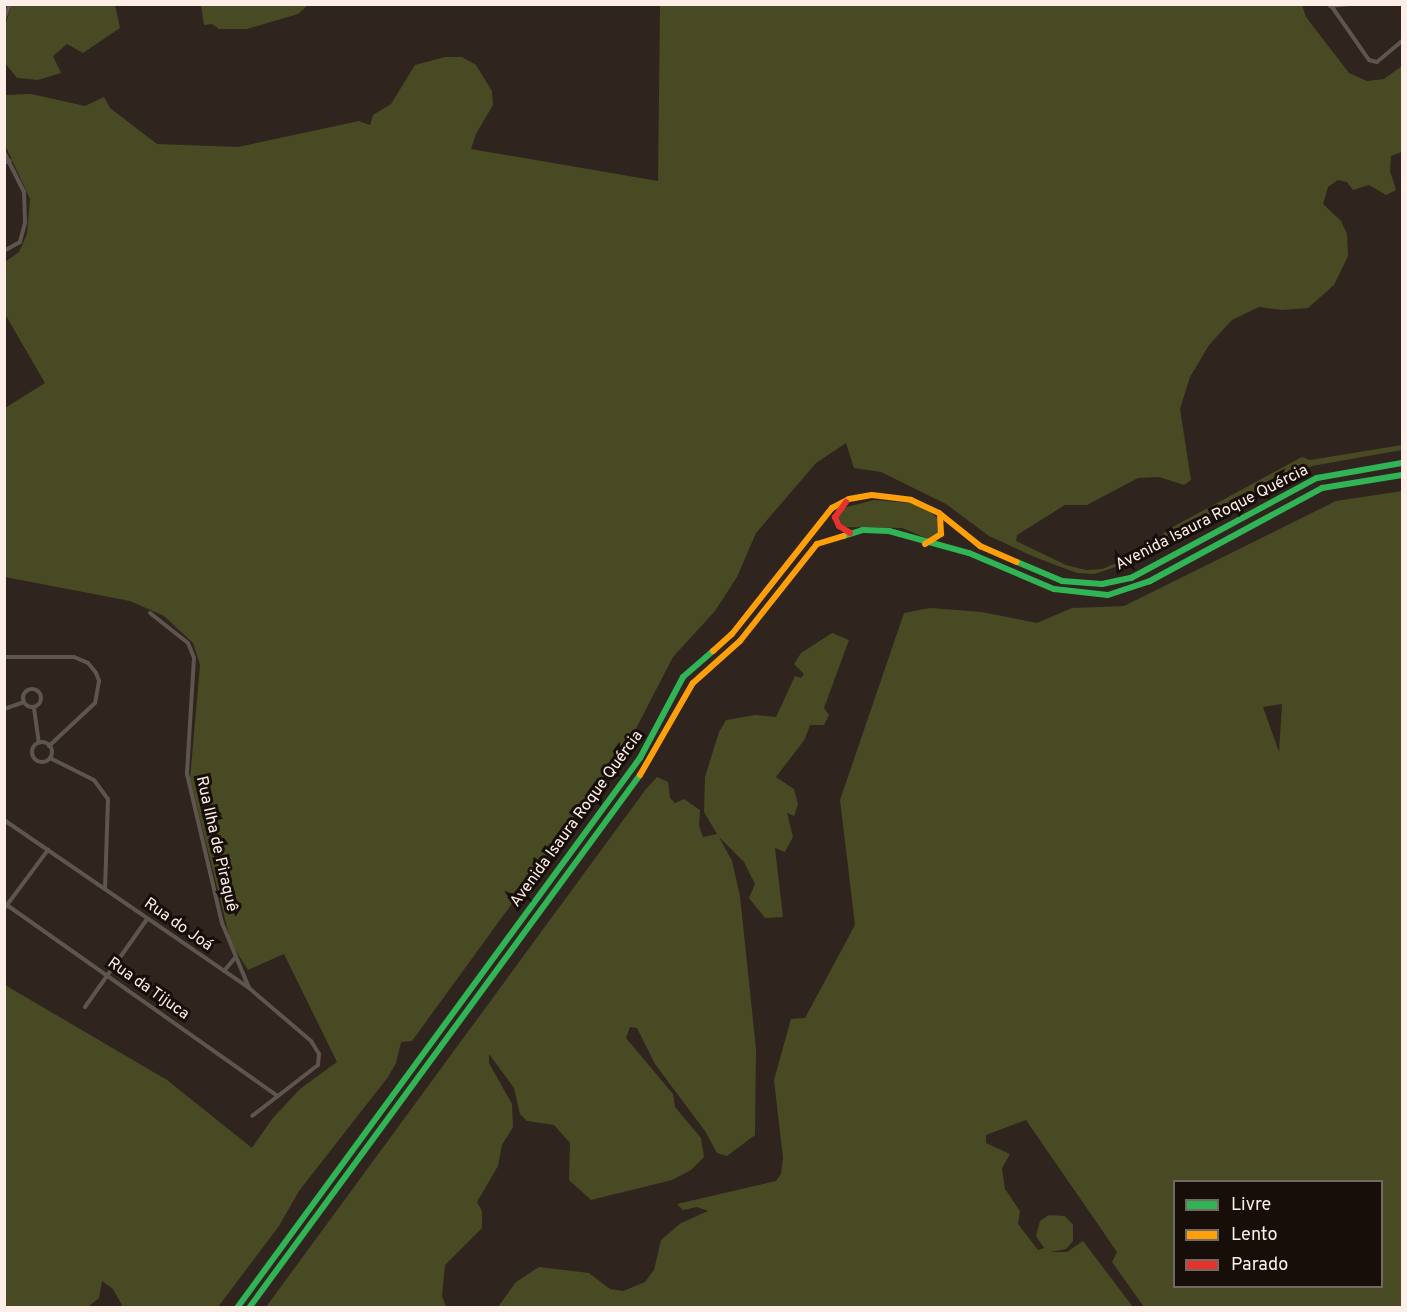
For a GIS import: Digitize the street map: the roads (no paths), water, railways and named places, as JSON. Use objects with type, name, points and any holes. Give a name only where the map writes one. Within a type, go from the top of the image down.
[{"type":"main road","name":"Avenida Isaura Roque Quércia","points":[[237,1308],[634,766],[683,677],[732,634],[816,524],[849,499],[898,497],[939,513],[980,546],[1062,581],[1119,582],[1304,483],[1334,474],[1402,463]]},
{"type":"main road","name":"Avenida Isaura Roque Quércia","points":[[249,1308],[604,828],[648,763],[693,683],[740,641],[809,551],[826,539],[874,529],[925,544],[969,553],[1053,589],[1108,595],[1150,580],[1322,488],[1402,475]]},
{"type":"main road","points":[[849,499],[835,517],[839,526],[850,533]]},
{"type":"main road","points":[[925,544],[943,529],[939,513]]},
{"type":"street","points":[[4,19],[10,4]]},
{"type":"street","points":[[1330,5],[1349,4]]},
{"type":"street","points":[[1330,5],[1369,60],[1377,62],[1402,41]]},
{"type":"street","points":[[4,152],[24,192],[25,223],[20,242],[4,251]]},
{"type":"street","points":[[4,163],[10,161]]},
{"type":"street","name":"Rua Ilha de Piraquê","points":[[150,613],[188,643],[194,658],[187,774],[234,959],[249,988]]},
{"type":"street","points":[[4,657],[74,657],[88,663],[96,673],[99,695],[95,703],[49,746]]},
{"type":"street","points":[[24,702],[26,690],[38,691],[41,702],[34,708]]},
{"type":"street","points":[[24,702],[34,708]]},
{"type":"street","points":[[4,709],[24,702]]},
{"type":"street","points":[[34,708],[39,743],[33,750],[33,756],[41,762],[50,758]]},
{"type":"street","points":[[39,743],[49,746]]},
{"type":"street","points":[[49,746],[50,758]]},
{"type":"street","points":[[50,758],[94,780],[108,799],[105,888]]},
{"type":"street","name":"Rua do Joá","points":[[4,820],[249,988],[297,1025],[319,1054],[318,1065],[278,1095]]},
{"type":"street","points":[[6,906],[48,850]]},
{"type":"street","name":"Rua da Tijuca","points":[[6,906],[278,1095]]},
{"type":"street","points":[[85,1007],[147,919]]},
{"type":"street","points":[[224,971],[234,959]]},
{"type":"street","points":[[252,1116],[278,1095]]}]
